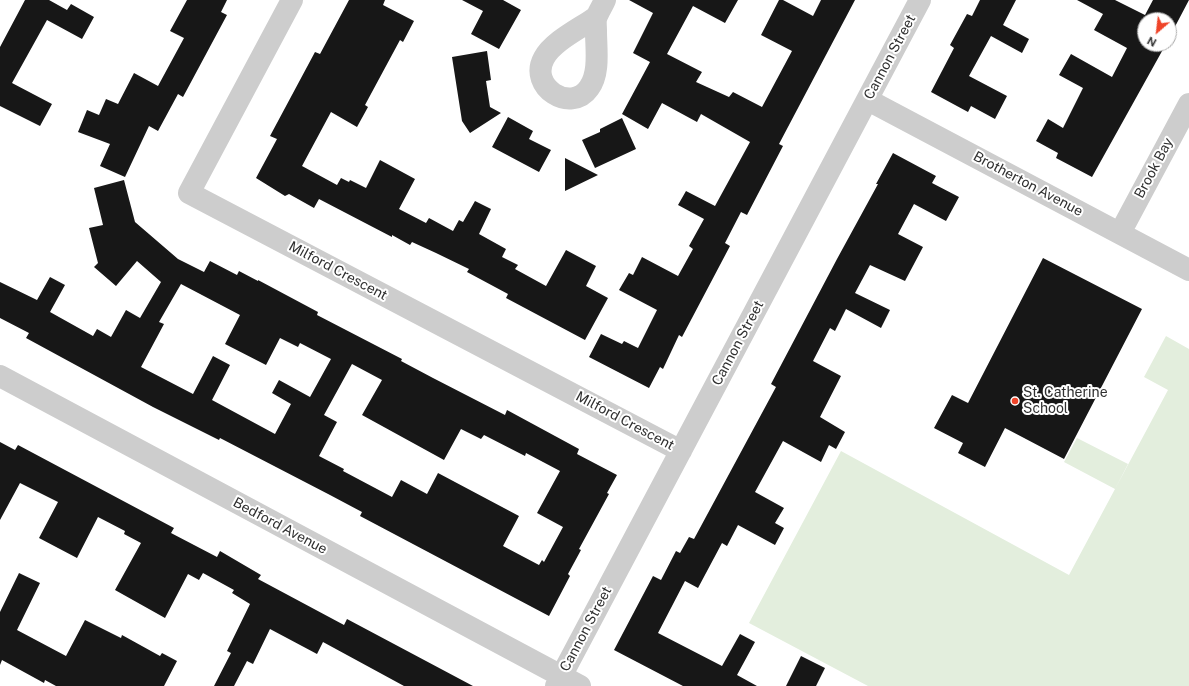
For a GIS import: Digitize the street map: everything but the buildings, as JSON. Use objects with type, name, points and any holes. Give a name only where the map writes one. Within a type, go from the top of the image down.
[{"type":"street","name":"Milford Crescent","points":[[292,0],[189,193],[681,451]]},
{"type":"street","name":"Cannon Street","points":[[558,681],[920,0]]},
{"type":"street","name":"Brotherton Avenue","points":[[868,100],[1189,270]]},
{"type":"street","name":"Brook Bay","points":[[1120,233],[1189,104]]},
{"type":"street","name":"Bedford Avenue","points":[[0,376],[558,681],[580,686]]},
{"type":"green space","points":[[1166,336],[1189,349],[1189,686],[868,686],[749,623],[841,451],[1069,575],[1168,390],[1144,377]]},
{"type":"green space","points":[[1077,438],[1128,464],[1115,489],[1064,462]]},
{"type":"place","name":"St. Catherine School","points":[[1015,401]]}]
